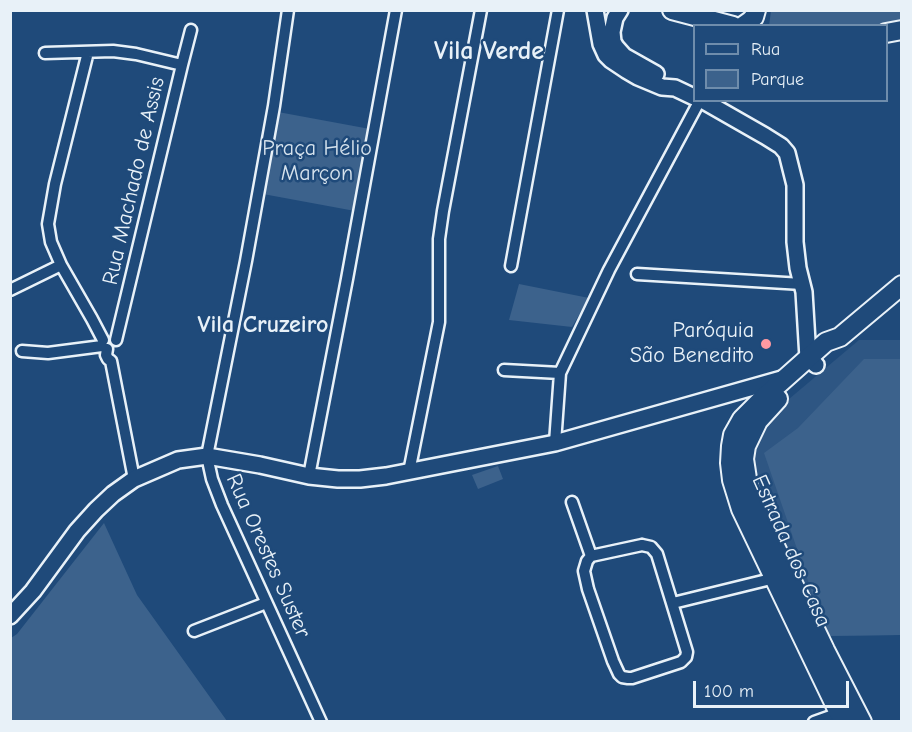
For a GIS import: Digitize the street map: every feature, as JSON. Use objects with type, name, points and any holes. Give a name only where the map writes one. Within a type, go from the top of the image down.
[{"type":"main road","points":[[672,10],[725,24]]},
{"type":"main road","points":[[746,24],[754,17],[756,10]]},
{"type":"main road","points":[[812,362],[834,350],[840,337],[902,285]]},
{"type":"main road","name":"Estrada dos Casa","points":[[812,362],[785,378],[742,419],[731,446],[730,464],[732,480],[741,509],[781,576],[849,716]]},
{"type":"main road","name":"Estrada dos Casa","points":[[781,576],[749,492],[744,459],[746,446],[758,421],[812,362]]},
{"type":"street","name":"Rua Orestes Suster","points":[[288,10],[268,141],[207,456],[212,479],[321,722]]},
{"type":"street","points":[[309,476],[396,10]]},
{"type":"street","points":[[409,472],[439,322],[439,239],[481,10]]},
{"type":"street","points":[[511,266],[558,10]]},
{"type":"street","points":[[595,10],[601,44],[611,60],[638,77],[662,87],[675,88]]},
{"type":"street","points":[[620,10],[615,18],[612,32],[616,47],[624,56],[693,97]]},
{"type":"street","name":"Rua Machado de Assis","points":[[108,345],[191,30]]},
{"type":"street","points":[[45,53],[113,51],[182,65]]},
{"type":"street","points":[[88,52],[55,184],[48,224],[51,242],[61,265],[108,345],[106,355],[111,361],[134,479]]},
{"type":"street","points":[[555,442],[560,373],[609,270],[700,102]]},
{"type":"street","points":[[705,102],[765,136],[781,146],[787,153],[795,185],[795,242],[812,362]]},
{"type":"street","points":[[10,290],[61,265]]},
{"type":"street","points":[[637,274],[802,284]]},
{"type":"street","points":[[22,351],[48,353],[108,345]]},
{"type":"street","points":[[504,370],[560,373]]},
{"type":"street","points":[[10,616],[33,591],[78,531],[113,494],[134,479],[178,460],[207,456],[309,476],[360,479],[409,472],[555,442],[785,378]]},
{"type":"street","points":[[572,502],[589,559],[584,571],[588,589],[619,674],[622,677],[633,678],[681,662],[686,657],[686,648],[657,554],[651,547],[642,545],[589,559]]},
{"type":"street","points":[[673,603],[781,576]]},
{"type":"street","points":[[194,632],[266,603]]},
{"type":"street","points":[[814,722],[849,716]]},
{"type":"shaded area","points":[[859,340],[901,340],[901,635],[827,636],[781,549],[750,471],[756,436],[770,415]]},
{"type":"green space","points":[[771,11],[901,11],[901,25],[769,24]]},
{"type":"green space","name":"Praça Hélio Marçon","points":[[278,112],[370,129],[355,211],[263,194]]},
{"type":"green space","points":[[519,284],[589,298],[572,327],[509,320]]},
{"type":"green space","points":[[864,359],[901,359],[901,635],[827,636],[764,453],[798,428]]},
{"type":"green space","points":[[498,466],[503,479],[478,489],[472,475]]},
{"type":"green space","points":[[104,523],[137,595],[227,721],[11,721],[11,638],[17,634]]},
{"type":"place","name":"Paróquia São Benedito","points":[[766,344]]},
{"type":"district","name":"Vila Verde","points":[[489,52]]},
{"type":"district","name":"Vila Cruzeiro","points":[[263,325]]}]
